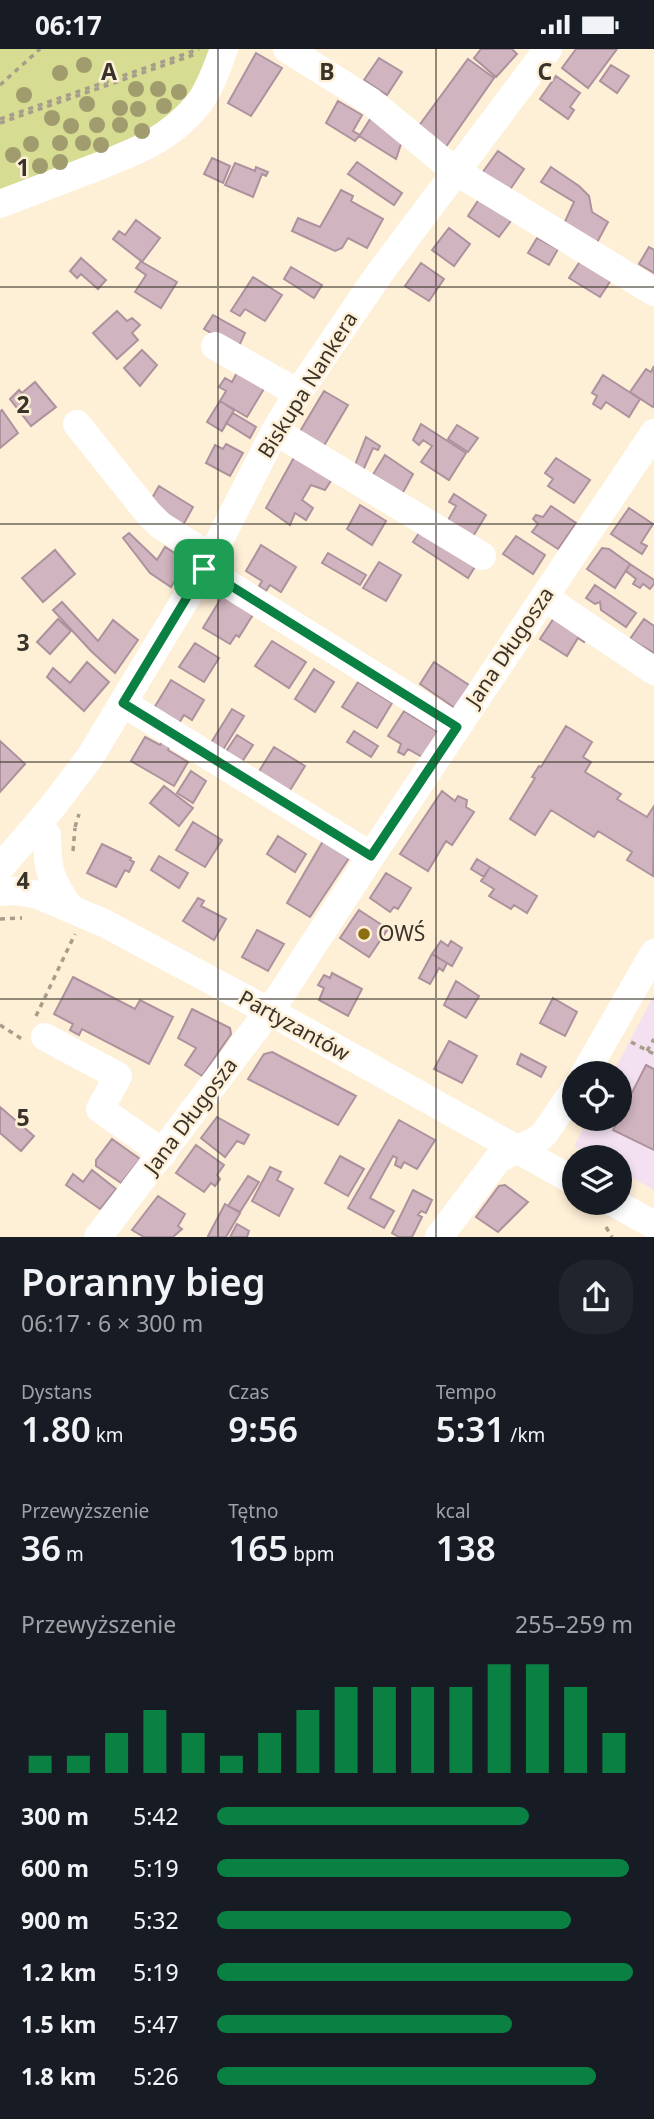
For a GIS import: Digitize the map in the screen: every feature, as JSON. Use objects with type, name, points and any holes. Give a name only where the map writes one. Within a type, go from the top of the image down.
[{"type":"street","points":[[287,49],[370,101],[456,170],[654,292]]},
{"type":"street","name":"Biskupa Nankera","points":[[1,882],[72,782],[123,703],[207,563],[275,431],[298,393],[379,274],[548,49]]},
{"type":"street","points":[[0,204],[141,150],[165,135],[200,102],[210,85],[214,50]]},
{"type":"street","points":[[215,346],[298,393]]},
{"type":"street","points":[[77,424],[148,513],[207,563],[457,727]]},
{"type":"street","points":[[275,431],[482,556]]},
{"type":"street","name":"Jana Długosza","points":[[98,1237],[269,1012],[654,433]]},
{"type":"street","points":[[544,597],[654,671]]},
{"type":"street","points":[[123,703],[371,856]]},
{"type":"street","name":"Biskupa Nankera","points":[[1,882],[47,835],[60,813],[72,782]]},
{"type":"street","name":"Biskupa Nankera","points":[[0,841],[72,782]]},
{"type":"street","points":[[47,835],[48,868],[73,920]]},
{"type":"street","name":"Partyzantów","points":[[1,882],[38,895],[73,920],[114,929],[562,1174]]},
{"type":"street","points":[[592,1061],[654,953]]},
{"type":"street","points":[[35,1031],[118,1076],[100,1109],[163,1153]]},
{"type":"street","points":[[439,1237],[498,1159],[537,1140],[562,1108]]},
{"type":"street","points":[[632,1213],[654,1225]]},
{"type":"path","points":[[0,85],[40,49]]},
{"type":"path","points":[[0,121],[199,49]]},
{"type":"path","points":[[0,121],[214,50]]},
{"type":"path","points":[[0,1025],[35,1031],[73,920]]},
{"type":"path","points":[[647,1051],[654,1038]]},
{"type":"path","points":[[639,1046],[654,1054]]},
{"type":"shaded area","points":[[654,995],[654,1190],[632,1178],[632,1145],[575,1145],[582,1131],[632,1131],[632,1061],[619,1061]]},
{"type":"green space","points":[[0,49],[218,49],[172,122],[0,198]]},
{"type":"building","points":[[481,49],[512,49],[517,54],[496,77],[474,58]]},
{"type":"building","points":[[576,49],[617,49],[588,88],[562,68]]},
{"type":"building","points":[[256,53],[282,68],[251,116],[228,103]]},
{"type":"building","points":[[379,58],[402,72],[387,95],[364,80]]},
{"type":"building","points":[[468,59],[494,78],[445,148],[418,127]]},
{"type":"building","points":[[611,65],[629,76],[617,93],[600,81]]},
{"type":"building","points":[[556,76],[580,93],[570,107],[574,110],[568,119],[540,99]]},
{"type":"building","points":[[338,101],[362,115],[353,131],[360,135],[372,116],[404,135],[396,159],[359,136],[355,141],[326,123]]},
{"type":"building","points":[[498,151],[524,169],[507,194],[480,176]]},
{"type":"building","points":[[212,158],[230,166],[223,183],[204,174]]},
{"type":"building","points":[[357,162],[402,193],[394,205],[348,174]]},
{"type":"building","points":[[235,163],[255,171],[256,167],[268,172],[266,176],[262,174],[253,197],[225,185]]},
{"type":"building","points":[[551,167],[579,186],[589,196],[592,212],[608,222],[594,248],[562,228],[574,202],[541,182]]},
{"type":"building","points":[[341,190],[353,196],[351,201],[383,219],[367,248],[348,238],[342,248],[335,251],[292,231],[298,218],[320,227]]},
{"type":"building","points":[[481,196],[513,218],[499,237],[468,216]]},
{"type":"building","points":[[136,220],[160,238],[142,262],[177,282],[161,308],[135,292],[146,275],[136,268],[141,261],[113,239],[119,231],[125,235]]},
{"type":"building","points":[[449,228],[470,244],[454,266],[432,250]]},
{"type":"building","points":[[537,238],[558,249],[549,265],[528,253]]},
{"type":"building","points":[[649,247],[654,250],[654,273],[639,264]]},
{"type":"building","points":[[585,254],[615,274],[600,297],[569,278]]},
{"type":"building","points":[[81,258],[106,280],[98,289],[81,274],[77,278],[70,271]]},
{"type":"building","points":[[421,263],[444,279],[429,301],[405,286]]},
{"type":"building","points":[[291,267],[322,285],[314,298],[284,279]]},
{"type":"building","points":[[253,277],[282,295],[265,321],[245,309],[240,316],[231,311]]},
{"type":"building","points":[[117,311],[127,321],[132,318],[140,325],[132,333],[138,340],[117,359],[93,333]]},
{"type":"building","points":[[213,315],[245,333],[238,348],[204,329]]},
{"type":"building","points":[[142,350],[157,365],[140,386],[124,368]]},
{"type":"building","points":[[241,365],[268,382],[247,417],[220,401],[226,391],[219,387],[225,378],[232,382]]},
{"type":"building","points":[[654,366],[653,407],[630,392],[646,369],[651,372]]},
{"type":"building","points":[[603,375],[640,399],[629,417],[606,402],[601,409],[593,404],[597,396],[592,393]]},
{"type":"building","points":[[35,382],[56,407],[31,426],[10,399],[19,390],[22,393]]},
{"type":"building","points":[[324,391],[348,405],[322,449],[299,433]]},
{"type":"building","points":[[220,401],[234,410],[222,431],[207,422]]},
{"type":"building","points":[[2,410],[18,433],[0,448],[0,412]]},
{"type":"building","points":[[233,413],[256,427],[250,438],[226,423]]},
{"type":"building","points":[[421,424],[466,453],[449,480],[421,462],[432,446],[423,440],[419,445],[413,440]]},
{"type":"building","points":[[457,425],[478,438],[468,452],[448,439]]},
{"type":"building","points":[[366,437],[380,446],[378,450],[373,448],[361,475],[353,470]]},
{"type":"building","points":[[226,444],[243,453],[230,476],[206,463],[215,445],[223,449]]},
{"type":"building","points":[[297,452],[334,476],[325,490],[311,485],[302,500],[313,508],[306,520],[295,513],[290,525],[266,508]]},
{"type":"building","points":[[385,455],[413,474],[401,496],[371,478]]},
{"type":"building","points":[[556,458],[590,480],[574,503],[548,486],[553,479],[545,473]]},
{"type":"building","points":[[159,486],[193,507],[182,527],[147,507]]},
{"type":"building","points":[[454,494],[486,515],[472,538],[447,522],[456,506],[449,502]]},
{"type":"building","points":[[360,505],[386,521],[372,545],[347,529]]},
{"type":"building","points":[[551,506],[576,523],[558,549],[532,532],[538,524],[533,519],[536,515],[543,517]]},
{"type":"building","points":[[629,508],[653,524],[641,543],[647,546],[642,554],[611,534]]},
{"type":"building","points":[[421,530],[476,565],[468,578],[413,542]]},
{"type":"building","points":[[129,533],[157,560],[165,547],[187,561],[171,587],[150,573],[123,538]]},
{"type":"building","points":[[516,536],[545,555],[533,574],[503,554]]},
{"type":"building","points":[[261,545],[296,567],[281,592],[270,585],[266,591],[259,586],[262,581],[246,571]]},
{"type":"building","points":[[602,548],[609,549],[630,564],[615,588],[587,569]]},
{"type":"building","points":[[55,550],[75,574],[43,602],[22,578]]},
{"type":"building","points":[[328,553],[366,575],[360,585],[322,563]]},
{"type":"building","points":[[379,562],[401,575],[386,601],[363,588]]},
{"type":"building","points":[[630,564],[654,580],[650,589],[643,584],[640,588],[633,584],[636,579],[626,571]]},
{"type":"building","points":[[595,585],[636,613],[626,627],[601,610],[600,602],[595,604],[586,598]]},
{"type":"building","points":[[223,595],[254,613],[239,637],[236,635],[230,644],[203,628]]},
{"type":"building","points":[[62,602],[98,641],[113,620],[138,640],[115,673],[53,610]]},
{"type":"building","points":[[558,612],[590,633],[584,642],[578,638],[567,656],[540,639]]},
{"type":"building","points":[[58,619],[71,631],[50,654],[37,642]]},
{"type":"building","points":[[644,619],[654,626],[654,653],[630,639]]},
{"type":"building","points":[[272,641],[306,662],[289,688],[255,666]]},
{"type":"building","points":[[195,643],[219,658],[204,682],[179,667]]},
{"type":"building","points":[[87,662],[109,682],[84,711],[47,677],[53,668],[70,683]]},
{"type":"building","points":[[434,662],[469,685],[455,708],[420,684]]},
{"type":"building","points":[[314,669],[334,682],[315,712],[295,699]]},
{"type":"building","points":[[171,680],[204,700],[192,720],[184,715],[176,728],[151,713]]},
{"type":"building","points":[[358,682],[392,703],[377,728],[342,707]]},
{"type":"building","points":[[232,709],[244,716],[221,753],[209,746]]},
{"type":"building","points":[[404,711],[438,732],[422,757],[408,749],[404,755],[398,752],[401,744],[388,736]]},
{"type":"building","points":[[566,726],[592,742],[583,757],[591,762],[585,772],[621,794],[617,799],[647,817],[654,806],[653,876],[627,860],[632,852],[598,831],[594,837],[551,810],[535,835],[510,819],[535,778],[532,777]]},
{"type":"building","points":[[354,731],[378,746],[371,757],[347,742]]},
{"type":"building","points":[[237,735],[253,745],[240,765],[223,756]]},
{"type":"building","points":[[145,737],[160,745],[163,741],[170,745],[168,750],[188,762],[174,786],[131,761]]},
{"type":"building","points":[[0,741],[25,764],[0,792]]},
{"type":"building","points":[[274,747],[305,766],[289,792],[258,773]]},
{"type":"building","points":[[191,771],[206,781],[193,803],[177,793]]},
{"type":"building","points":[[164,786],[193,808],[179,826],[150,803]]},
{"type":"building","points":[[442,791],[455,801],[458,796],[467,800],[466,807],[474,812],[452,845],[446,841],[428,871],[400,854]]},
{"type":"building","points":[[193,822],[222,840],[205,867],[176,850]]},
{"type":"building","points":[[278,836],[306,854],[295,872],[267,854]]},
{"type":"building","points":[[323,841],[349,858],[310,917],[287,903]]},
{"type":"building","points":[[102,844],[134,862],[129,872],[125,870],[116,887],[87,873]]},
{"type":"building","points":[[159,856],[188,873],[179,888],[151,870]]},
{"type":"building","points":[[477,859],[490,867],[484,877],[471,869]]},
{"type":"building","points":[[490,867],[537,896],[527,913],[514,905],[511,909],[489,896],[494,889],[481,881]]},
{"type":"building","points":[[386,873],[411,888],[398,909],[394,907],[390,912],[370,898]]},
{"type":"building","points":[[198,898],[204,901],[201,906],[226,919],[214,940],[183,921]]},
{"type":"building","name":"OWŚ","points":[[359,910],[388,929],[369,957],[340,938]]},
{"type":"building","points":[[257,930],[284,944],[268,971],[242,957]]},
{"type":"building","points":[[441,941],[448,946],[451,941],[462,948],[452,966],[432,954]]},
{"type":"building","points":[[432,954],[447,963],[443,971],[439,968],[430,984],[419,978]]},
{"type":"building","points":[[332,973],[362,989],[348,1016],[319,1000],[324,988],[318,985],[324,975],[330,978]]},
{"type":"building","points":[[73,977],[135,1009],[140,1000],[173,1017],[149,1064],[82,1029],[79,1035],[70,1030],[73,1024],[54,1014]]},
{"type":"building","points":[[456,981],[479,996],[466,1018],[444,1005]]},
{"type":"building","points":[[553,998],[577,1012],[565,1036],[540,1023]]},
{"type":"building","points":[[192,1009],[230,1028],[231,1034],[202,1076],[185,1065],[196,1048],[178,1038]]},
{"type":"building","points":[[449,1041],[477,1056],[462,1083],[434,1069]]},
{"type":"building","points":[[272,1052],[356,1096],[338,1125],[248,1079],[264,1054]]},
{"type":"building","points":[[521,1054],[546,1067],[541,1077],[517,1064]]},
{"type":"building","points":[[646,1065],[654,1069],[654,1150],[615,1131],[632,1131],[632,1093]]},
{"type":"building","points":[[0,1107],[34,1136],[21,1151],[0,1133]]},
{"type":"building","points":[[217,1117],[249,1135],[244,1144],[237,1141],[225,1157],[201,1138]]},
{"type":"building","points":[[399,1120],[435,1140],[417,1169],[404,1162],[401,1168],[395,1165],[397,1158],[393,1156],[370,1198],[394,1211],[384,1228],[348,1208]]},
{"type":"building","points":[[112,1139],[140,1159],[121,1183],[96,1166],[96,1160]]},
{"type":"building","points":[[196,1145],[224,1165],[217,1175],[220,1179],[215,1186],[211,1183],[204,1192],[176,1173]]},
{"type":"building","points":[[340,1156],[364,1169],[348,1196],[325,1183]]},
{"type":"building","points":[[270,1167],[281,1172],[277,1180],[293,1189],[279,1216],[252,1201]]},
{"type":"building","points":[[92,1170],[116,1189],[100,1209],[66,1185],[73,1174],[83,1182]]},
{"type":"building","points":[[248,1176],[259,1182],[240,1212],[228,1206]]},
{"type":"building","points":[[505,1185],[528,1202],[498,1232],[476,1217],[499,1186]]},
{"type":"building","points":[[413,1190],[432,1200],[426,1213],[421,1211],[418,1215],[422,1217],[412,1237],[399,1237],[392,1233]]},
{"type":"building","points":[[158,1196],[185,1214],[178,1226],[182,1229],[173,1237],[144,1237],[132,1230]]},
{"type":"building","points":[[225,1204],[240,1213],[226,1237],[210,1237],[208,1236]]},
{"type":"building","points":[[237,1224],[249,1231],[247,1237],[230,1237]]},
{"type":"place","name":"OWŚ","points":[[364,934]]},
{"type":"route","points":[[204,569],[457,727],[371,856],[123,703],[204,569]]}]
